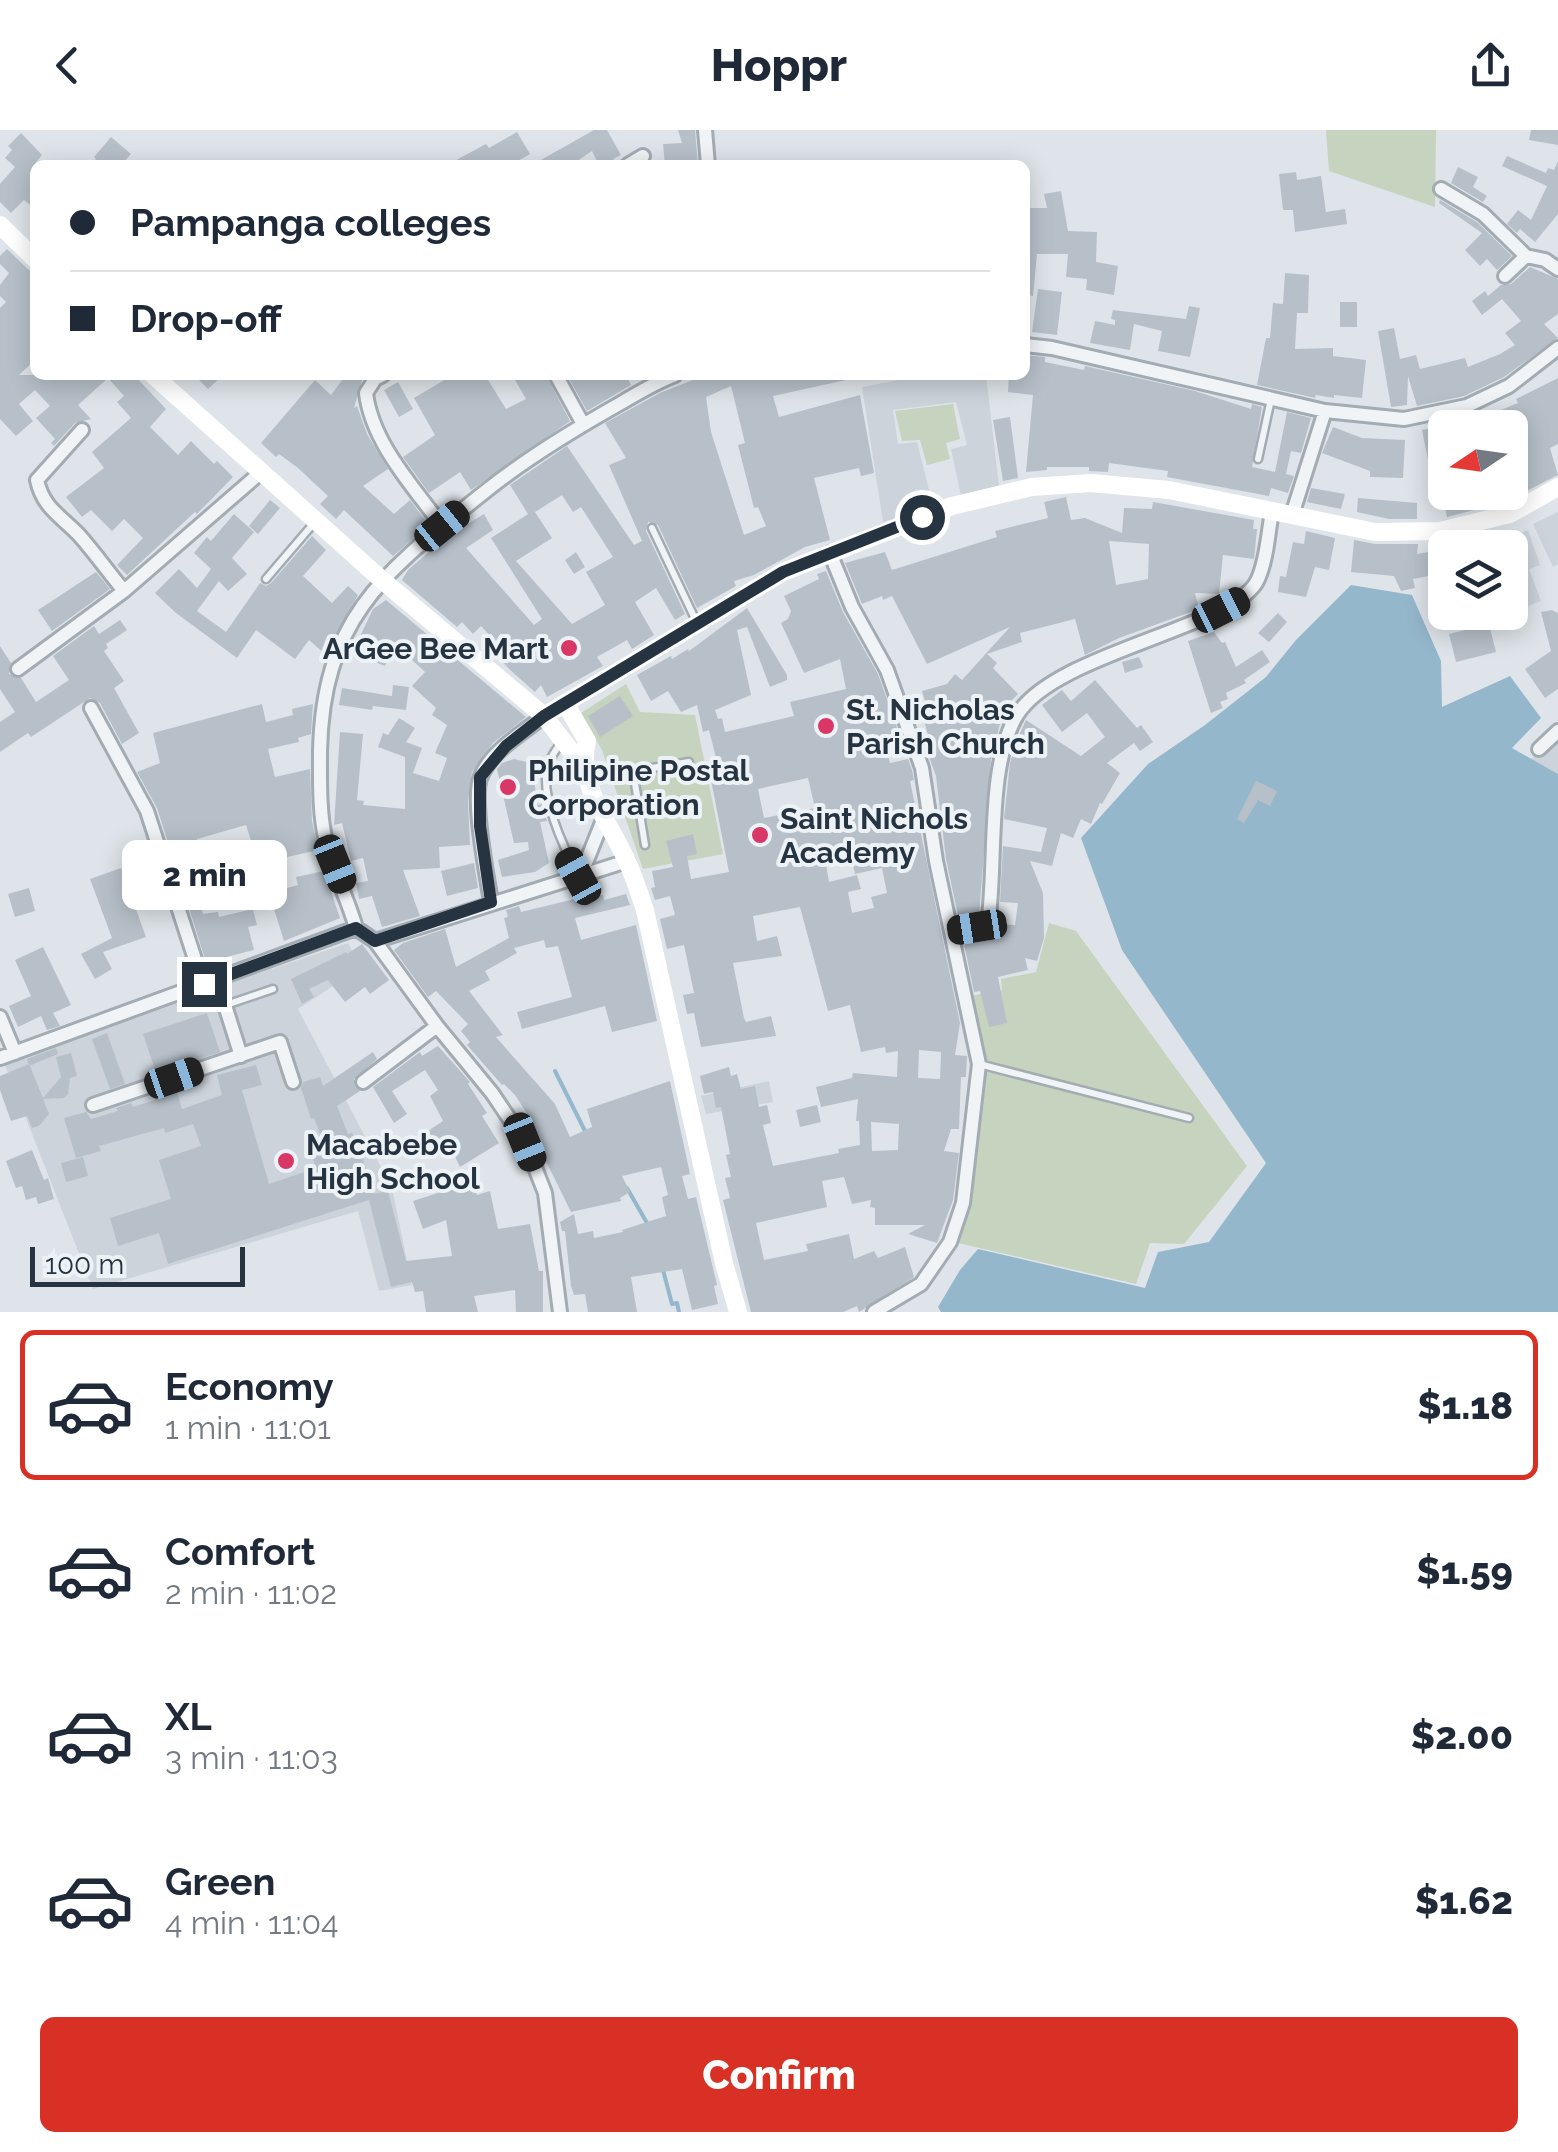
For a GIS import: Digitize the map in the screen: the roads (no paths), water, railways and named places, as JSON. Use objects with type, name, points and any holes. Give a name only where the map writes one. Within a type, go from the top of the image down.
[{"type":"main road","points":[[0,225],[30,254]]},
{"type":"main road","points":[[164,380],[260,473],[544,716],[571,751],[583,758]]},
{"type":"main road","points":[[544,716],[783,572],[952,506],[1032,487],[1091,483],[1170,490],[1374,532],[1440,532],[1510,514],[1558,487]]},
{"type":"main road","points":[[565,704],[586,742],[583,758],[603,820],[628,861],[645,910],[711,1209],[738,1312]]},
{"type":"street","points":[[705,130],[708,160]]},
{"type":"street","points":[[636,160],[643,156]]},
{"type":"street","points":[[1441,189],[1484,214],[1526,256],[1545,260],[1558,270]]},
{"type":"street","points":[[1505,276],[1526,256]]},
{"type":"street","points":[[1030,346],[1325,411],[1404,420],[1467,406],[1509,386],[1558,348]]},
{"type":"street","points":[[364,380],[371,386]]},
{"type":"street","points":[[378,380],[366,393],[376,432],[442,526]]},
{"type":"street","points":[[559,380],[583,424]]},
{"type":"street","points":[[560,1312],[545,1193],[525,1142],[492,1092],[437,1026],[375,941],[356,928],[326,844],[320,802],[322,704],[334,660],[353,617],[382,580],[500,479],[583,424],[666,380]]},
{"type":"street","points":[[1292,515],[1325,411]]},
{"type":"street","points":[[82,430],[38,480],[40,496],[76,532],[124,591]]},
{"type":"street","points":[[18,670],[124,591],[260,473]]},
{"type":"street","points":[[952,931],[988,924],[1004,745],[1018,714],[1039,691],[1112,654],[1241,600],[1258,580],[1272,512]]},
{"type":"street","points":[[830,553],[852,607],[887,670],[922,768],[936,861],[978,1064],[963,1203],[950,1242],[921,1284],[874,1312]]},
{"type":"street","points":[[91,708],[147,810],[210,982],[225,1005],[241,1056]]},
{"type":"street","points":[[491,902],[480,826],[480,777],[506,746],[544,716]]},
{"type":"street","points":[[1538,749],[1558,731]]},
{"type":"street","points":[[580,876],[603,820]]},
{"type":"street","points":[[375,941],[628,861]]},
{"type":"street","points":[[0,1058],[356,928]]},
{"type":"street","points":[[0,1017],[15,1052]]},
{"type":"street","points":[[363,1082],[437,1026]]},
{"type":"street","points":[[93,1105],[280,1042],[293,1082]]},
{"type":"lane","points":[[1258,459],[1271,398]]},
{"type":"lane","points":[[266,579],[316,521]]},
{"type":"lane","points":[[652,528],[697,624]]},
{"type":"lane","points":[[563,740],[549,762],[546,786],[568,856],[580,876]]},
{"type":"lane","points":[[588,780],[689,762]]},
{"type":"lane","points":[[634,771],[645,844]]},
{"type":"lane","points":[[225,1005],[272,989]]},
{"type":"lane","points":[[978,1064],[1189,1118]]},
{"type":"water","points":[[1351,585],[1412,595],[1441,661],[1442,707],[1510,676],[1541,718],[1512,748],[1558,774],[1558,1312],[941,1312],[938,1307],[978,1249],[1145,1288],[1158,1252],[1209,1242],[1266,1163],[1122,950],[1081,838],[1148,764],[1266,677],[1296,640]]},
{"type":"waterway","points":[[555,1071],[585,1131]]},
{"type":"waterway","points":[[627,1188],[647,1223]]},
{"type":"waterway","points":[[663,1270],[672,1304],[677,1303],[679,1312]]},
{"type":"place","name":"ArGee Bee Mart","points":[[569,648]]},
{"type":"place","name":"St. Nicholas Parish Church","points":[[826,726]]},
{"type":"place","name":"Philipine Postal Corporation","points":[[508,787]]},
{"type":"place","name":"Saint Nichols Academy","points":[[760,835]]},
{"type":"place","name":"Macabebe High School","points":[[286,1161]]}]
